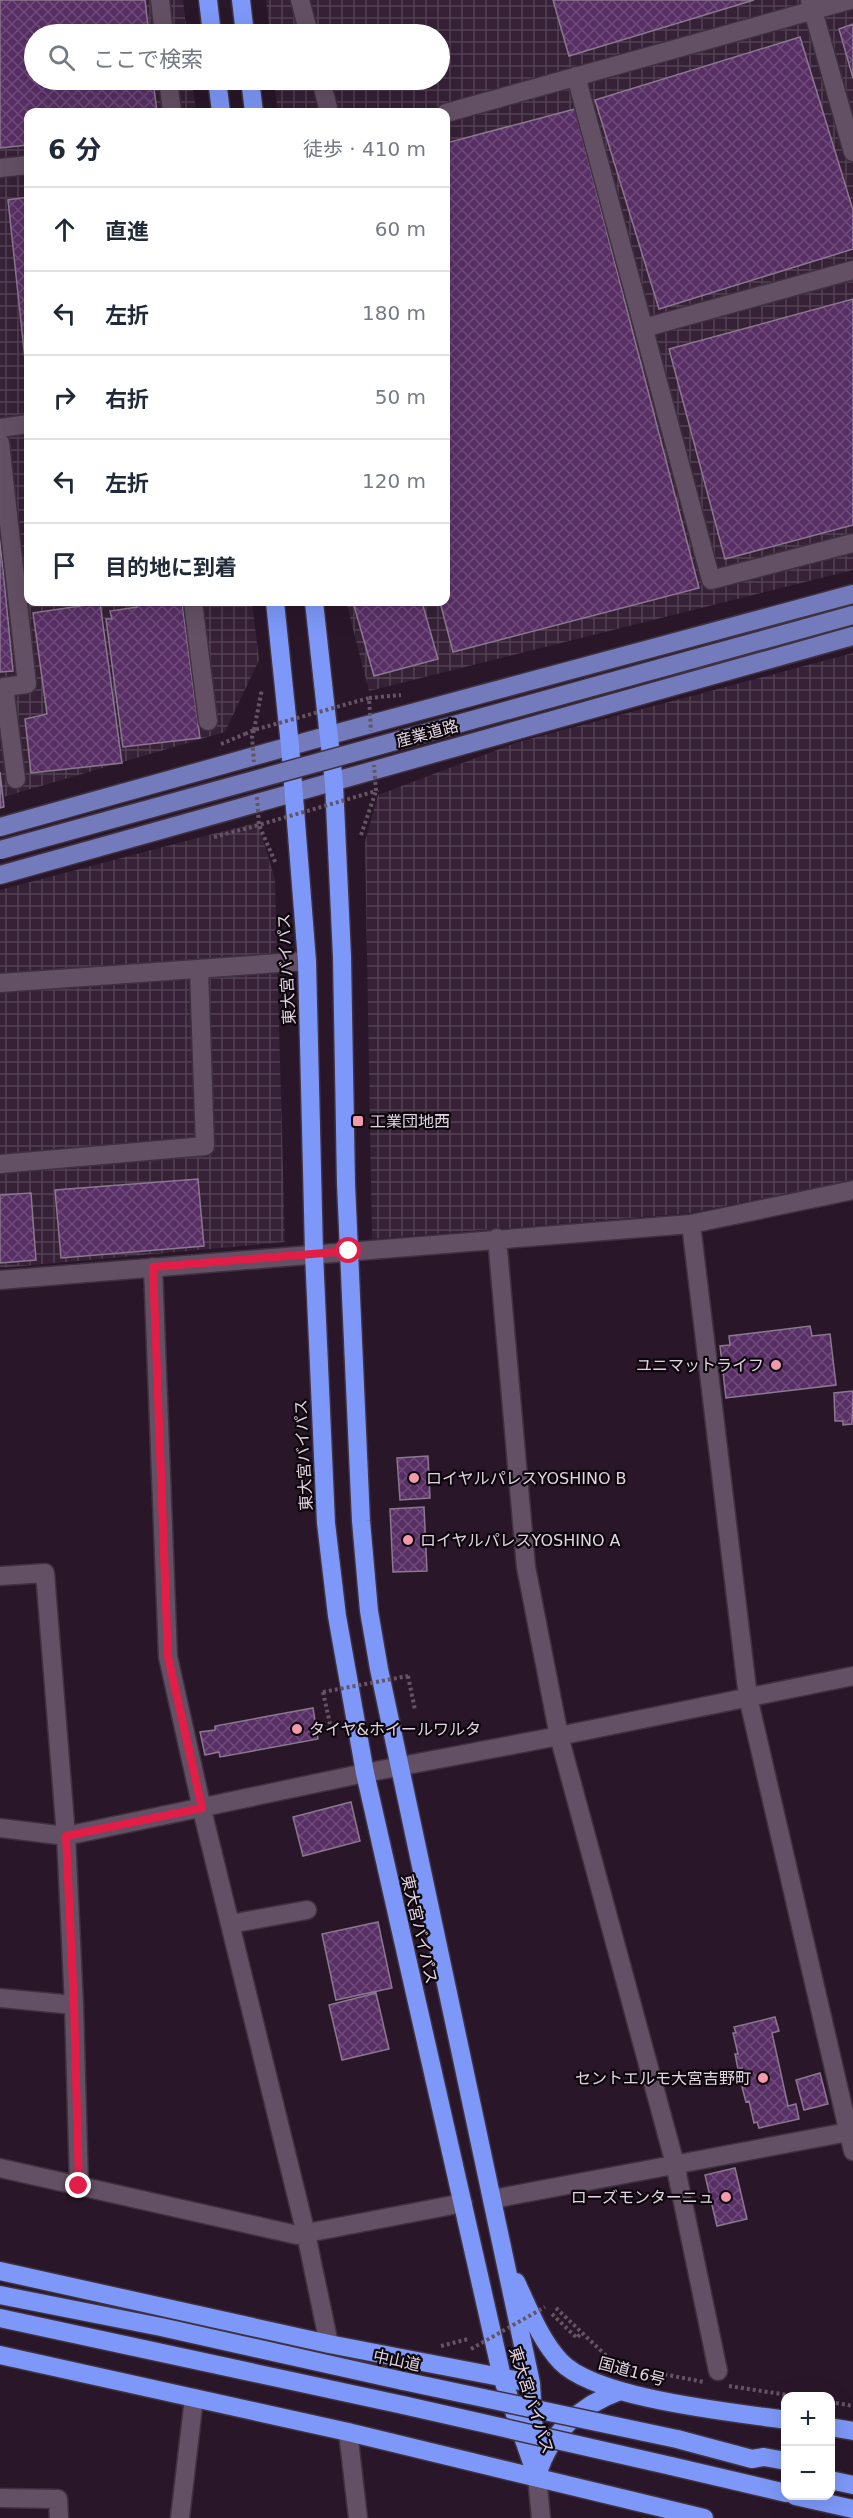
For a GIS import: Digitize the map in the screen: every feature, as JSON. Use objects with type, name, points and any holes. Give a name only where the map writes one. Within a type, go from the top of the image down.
[{"type":"highway","points":[[208,0],[211,24]]},
{"type":"highway","points":[[241,0],[244,24]]},
{"type":"highway","points":[[218,90],[220,108]]},
{"type":"highway","points":[[251,90],[254,108]]},
{"type":"highway","name":"東大宮バイパス","points":[[275,606],[290,746],[307,961],[319,1392],[330,1570],[346,1675],[365,1773],[502,2377],[537,2477]]},
{"type":"highway","name":"東大宮バイパス","points":[[314,606],[334,783],[342,957],[345,1172],[364,1567],[379,1669],[494,2199],[503,2253],[531,2383],[537,2477]]},
{"type":"highway","name":"国道16号","points":[[503,2253],[544,2340],[562,2362],[581,2377],[620,2391],[781,2419]]},
{"type":"highway","points":[[0,2271],[329,2344],[531,2383]]},
{"type":"highway","name":"中山道","points":[[0,2295],[161,2327],[677,2439],[752,2459],[764,2457],[781,2460]]},
{"type":"highway","points":[[0,2318],[403,2405],[781,2492]]},
{"type":"highway","points":[[0,2355],[348,2432],[704,2518]]},
{"type":"highway","points":[[537,2477],[542,2459],[570,2421],[588,2406],[620,2391]]},
{"type":"highway","points":[[835,2428],[853,2431]]},
{"type":"highway","points":[[752,2459],[762,2466],[781,2470]]},
{"type":"highway","points":[[835,2470],[853,2473]]},
{"type":"highway","points":[[835,2481],[853,2485]]},
{"type":"highway","points":[[813,2500],[853,2509]]},
{"type":"main road","points":[[0,827],[853,594]]},
{"type":"main road","name":"産業道路","points":[[0,850],[853,615]]},
{"type":"main road","points":[[0,874],[334,783],[853,636]]},
{"type":"street","points":[[160,0],[163,24]]},
{"type":"street","points":[[300,0],[306,24]]},
{"type":"street","points":[[450,112],[812,5],[850,0]]},
{"type":"street","points":[[812,5],[853,152]]},
{"type":"street","points":[[576,76],[711,580],[853,543]]},
{"type":"street","points":[[169,90],[172,108]]},
{"type":"street","points":[[324,90],[328,108]]},
{"type":"street","points":[[0,168],[24,165]]},
{"type":"street","points":[[644,328],[853,270]]},
{"type":"street","points":[[0,428],[24,425]]},
{"type":"street","points":[[0,443],[27,684],[4,687],[16,779]]},
{"type":"street","points":[[194,606],[208,721]]},
{"type":"street","points":[[0,983],[307,961]]},
{"type":"street","points":[[0,1164],[205,1146],[199,969]]},
{"type":"street","points":[[0,1280],[691,1224],[853,1190]]},
{"type":"street","points":[[691,1224],[748,1697],[851,2131],[853,2151]]},
{"type":"street","points":[[497,1238],[526,1567],[559,1736],[675,2164],[714,2379]]},
{"type":"street","points":[[153,1267],[168,1657],[202,1808],[306,2234],[329,2344]]},
{"type":"street","points":[[0,1575],[45,1573],[66,1836],[79,2186]]},
{"type":"street","points":[[0,1828],[66,1836],[399,1766],[853,1676]]},
{"type":"street","points":[[230,1924],[307,1910]]},
{"type":"street","points":[[0,1998],[74,2006]]},
{"type":"street","points":[[494,2199],[851,2131]]},
{"type":"street","points":[[0,2168],[297,2235],[463,2203]]},
{"type":"street","points":[[180,2518],[194,2398]]},
{"type":"street","points":[[348,2432],[358,2518]]},
{"type":"street","points":[[537,2477],[541,2518]]},
{"type":"street","points":[[0,2498],[58,2499],[59,2518]]},
{"type":"path","points":[[254,730],[262,689]]},
{"type":"path","points":[[245,734],[369,698]]},
{"type":"path","points":[[276,864],[259,825],[376,791],[361,835]]},
{"type":"path","points":[[330,1724],[323,1692],[408,1676],[415,1710]]},
{"type":"path","points":[[471,2349],[545,2307],[577,2338],[582,2333]]},
{"type":"path","points":[[556,2308],[616,2365],[714,2379],[781,2394]]},
{"type":"path","points":[[835,2403],[853,2406]]},
{"type":"shaded area","points":[[0,0],[183,0],[186,24],[24,24],[24,90],[193,90],[196,108],[24,108],[24,606],[252,606],[259,660],[225,732],[0,798]]},
{"type":"shaded area","points":[[266,0],[853,0],[853,570],[369,691],[347,606],[450,606],[450,108],[278,108],[275,90],[450,90],[450,24],[269,24]]},
{"type":"shaded area","points":[[853,653],[853,1180],[690,1213],[372,1239],[365,842],[378,795],[518,742]]},
{"type":"shaded area","points":[[258,822],[275,880],[285,1242],[0,1268],[0,890]]},
{"type":"building","points":[[0,0],[145,0],[148,24],[24,24],[24,90],[154,90],[156,108],[24,108],[24,145],[0,148]]},
{"type":"building","points":[[553,0],[754,0],[569,56]]},
{"type":"building","points":[[853,24],[853,78],[839,29]]},
{"type":"building","points":[[800,37],[853,210],[853,249],[659,309],[595,100]]},
{"type":"building","points":[[575,109],[699,588],[453,652],[441,606],[450,606],[450,142]]},
{"type":"building","points":[[24,198],[24,350],[8,200]]},
{"type":"building","points":[[853,299],[853,525],[725,559],[669,349]]},
{"type":"building","points":[[0,539],[13,671],[0,672]]},
{"type":"building","points":[[80,606],[100,606],[122,763],[31,773],[25,719],[47,714],[33,613]]},
{"type":"building","points":[[183,606],[200,738],[123,747],[106,619],[112,619],[110,611],[137,607]]},
{"type":"building","points":[[354,606],[423,606],[438,659],[374,676]]},
{"type":"building","points":[[0,772],[4,807],[0,808]]},
{"type":"building","points":[[198,1179],[204,1246],[61,1258],[55,1190]]},
{"type":"building","points":[[31,1193],[36,1260],[0,1263],[0,1195]]},
{"type":"building","points":[[810,1326],[812,1336],[830,1334],[836,1385],[726,1398],[720,1346],[730,1345],[729,1336]]},
{"type":"building","points":[[853,1391],[852,1424],[843,1425],[843,1421],[835,1421],[834,1393]]},
{"type":"building","name":"ロイヤルパレスYOSHINO B","points":[[428,1456],[430,1498],[400,1500],[397,1458]]},
{"type":"building","name":"ロイヤルパレスYOSHINO A","points":[[424,1507],[427,1571],[393,1572],[390,1509]]},
{"type":"building","points":[[313,1708],[318,1739],[220,1757],[219,1752],[205,1755],[200,1732],[215,1730],[215,1726]]},
{"type":"building","points":[[351,1802],[360,1841],[303,1856],[293,1817]]},
{"type":"building","points":[[378,1922],[392,1988],[336,2000],[322,1934]]},
{"type":"building","points":[[376,1993],[389,2049],[342,2060],[329,2005]]},
{"type":"building","name":"セントエルモ大宮吉野町","points":[[775,2017],[779,2031],[772,2033],[788,2106],[796,2104],[799,2119],[759,2128],[757,2122],[754,2123],[749,2101],[746,2102],[742,2087],[746,2086],[742,2068],[738,2069],[735,2054],[738,2054],[733,2033],[736,2033],[734,2027]]},
{"type":"building","points":[[820,2073],[828,2104],[804,2110],[796,2080]]},
{"type":"building","name":"ローズモンターニュ","points":[[735,2168],[747,2219],[717,2226],[705,2175]]},
{"type":"place","name":"工業団地西","points":[[358,1121]]},
{"type":"place","name":"ユニマットライフ","points":[[776,1365]]},
{"type":"place","name":"ロイヤルパレスYOSHINO B","points":[[414,1478]]},
{"type":"place","name":"ロイヤルパレスYOSHINO A","points":[[408,1540]]},
{"type":"place","name":"タイヤ&ホイールワルタ","points":[[297,1729]]},
{"type":"place","name":"セントエルモ大宮吉野町","points":[[763,2078]]},
{"type":"place","name":"ローズモンターニュ","points":[[726,2197]]},
{"type":"route","points":[[79,2186],[66,1836],[202,1808],[168,1657],[153,1267],[349,1251]]}]
